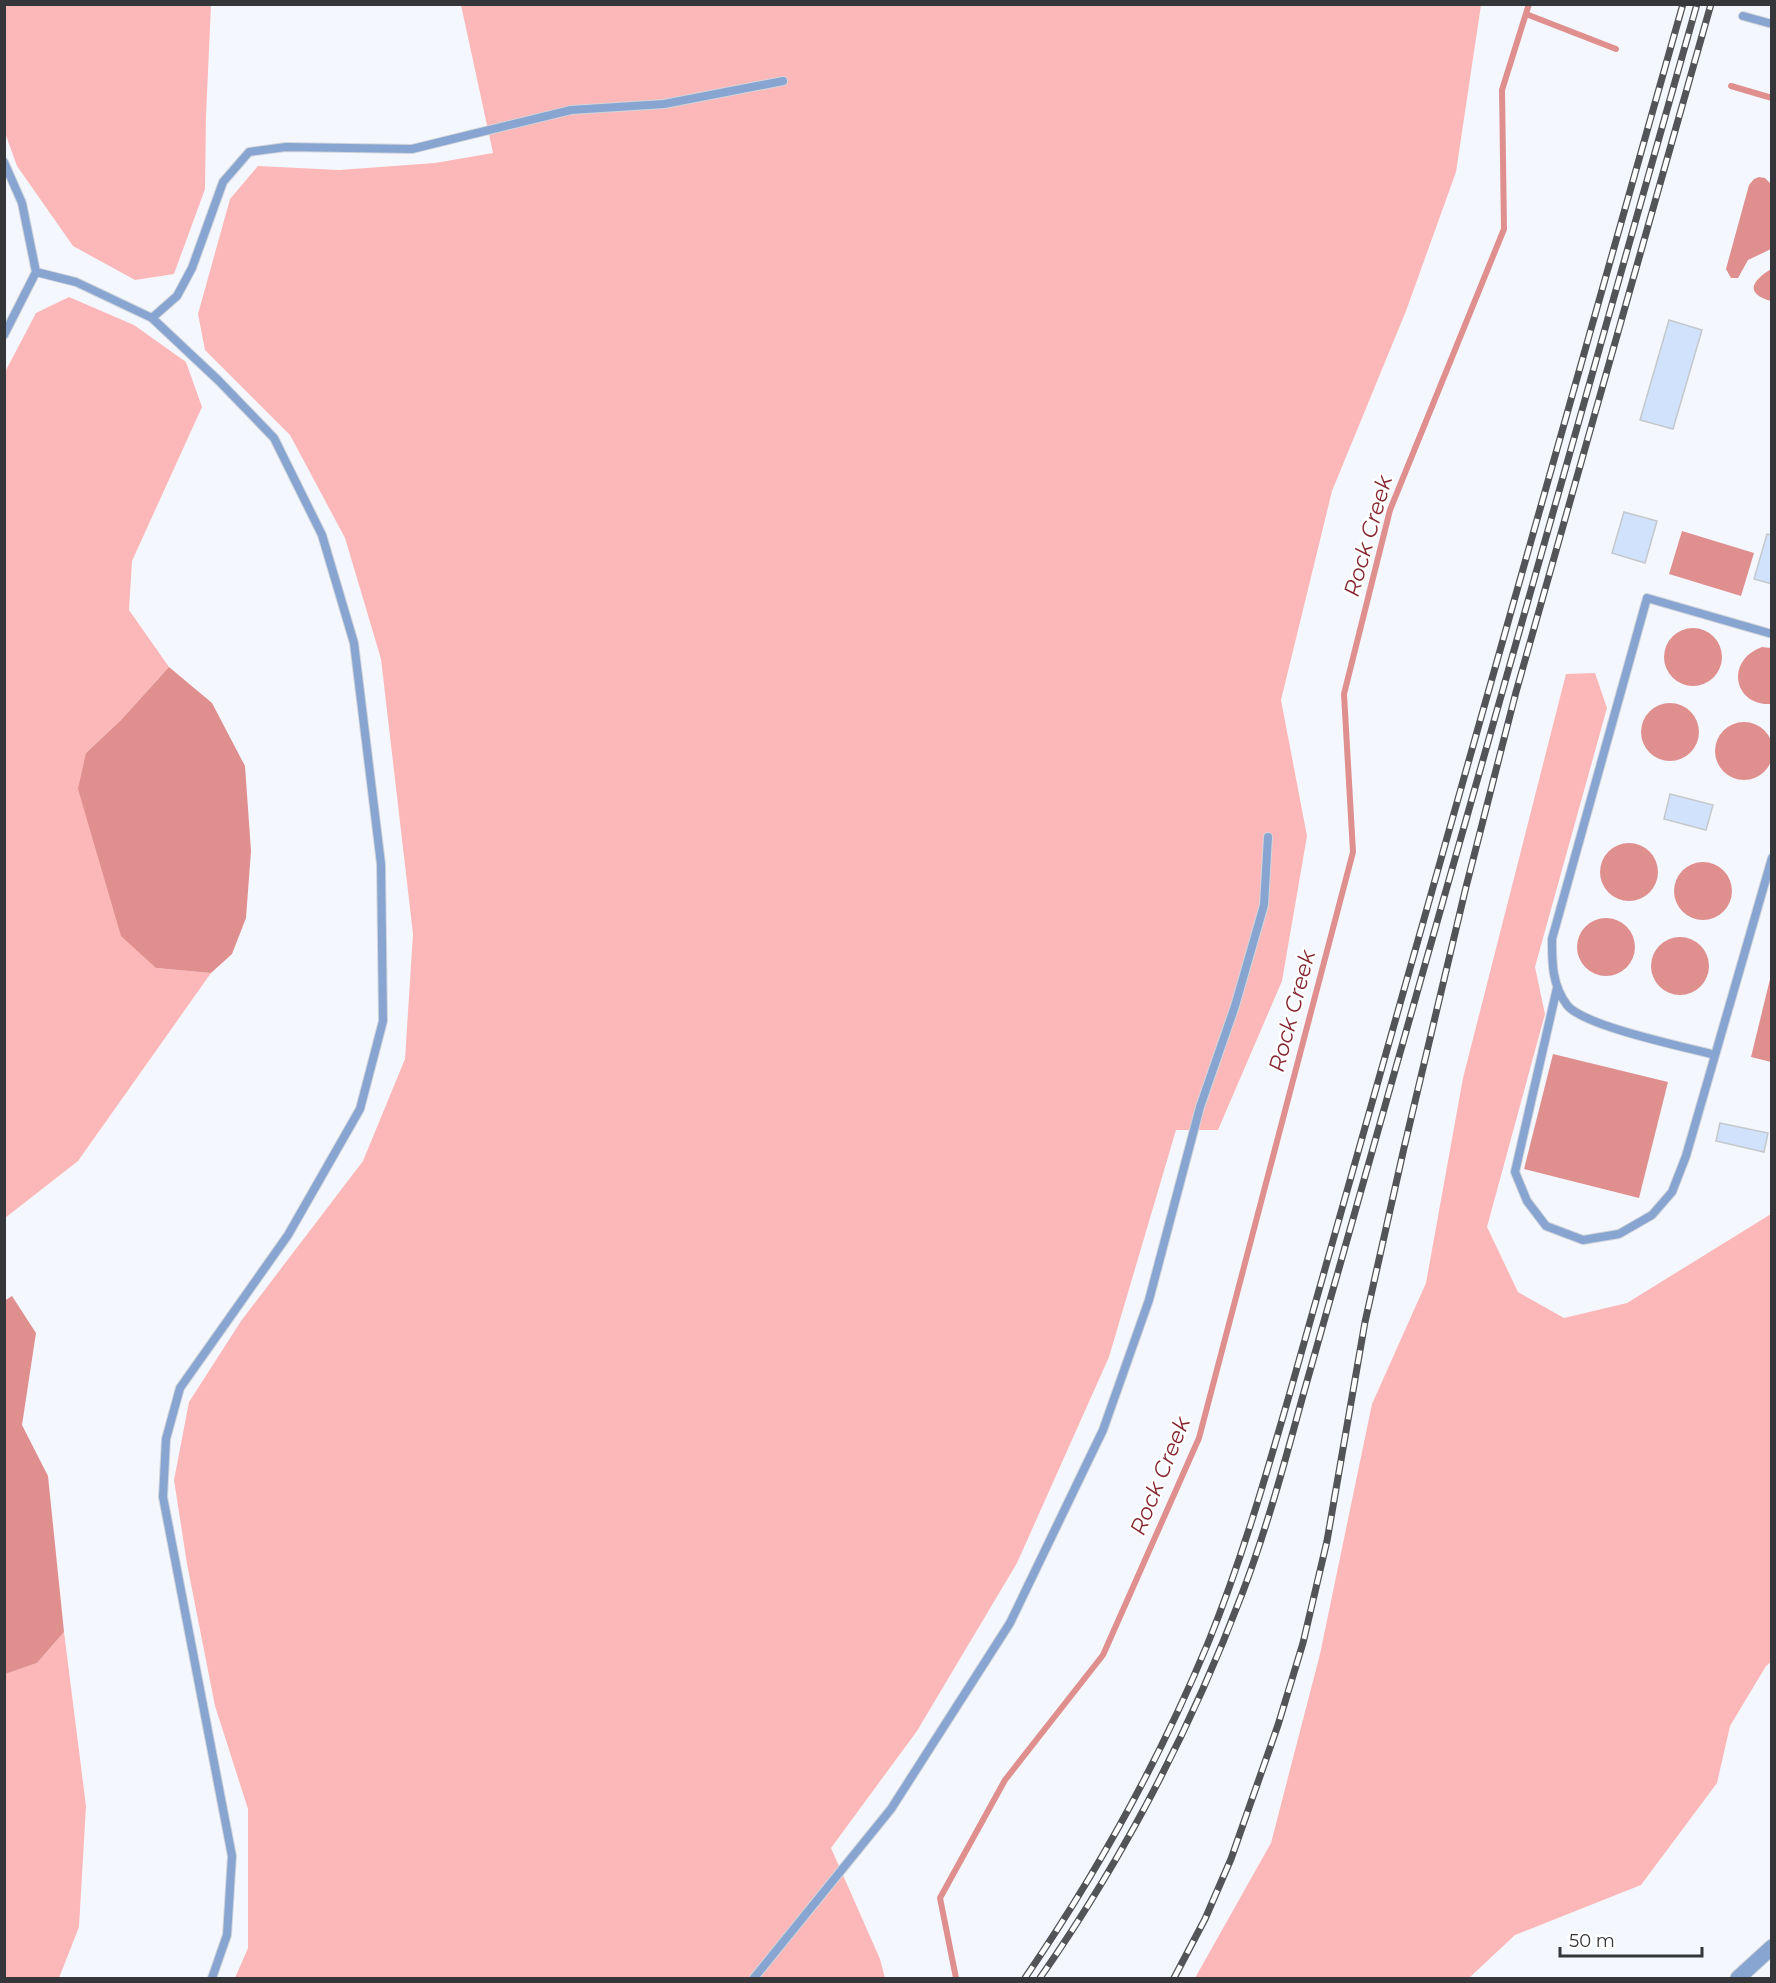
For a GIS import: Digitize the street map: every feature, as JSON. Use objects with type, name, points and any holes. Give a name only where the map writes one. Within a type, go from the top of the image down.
[{"type":"street","points":[[1738,1978],[1772,1947]]},
{"type":"lane","points":[[1743,16],[1772,24]]},
{"type":"lane","points":[[152,318],[177,296],[192,268],[223,182],[249,152],[286,147],[412,149],[571,110],[664,104],[783,81]]},
{"type":"lane","points":[[4,162],[22,203],[36,272],[4,335]]},
{"type":"lane","points":[[36,272],[76,282],[152,318],[218,380],[274,438],[322,536],[354,643],[381,864],[383,1021],[360,1109],[288,1235],[180,1388],[166,1439],[163,1497],[232,1856],[227,1935],[212,1978]]},
{"type":"lane","points":[[1715,1055],[1608,1026],[1578,1014],[1568,1006],[1557,988],[1552,968],[1552,939],[1647,598],[1772,634]]},
{"type":"lane","points":[[754,1978],[891,1809],[1010,1623],[1103,1430],[1149,1300],[1200,1107],[1235,1006],[1264,905],[1268,837]]},
{"type":"lane","points":[[1557,988],[1515,1172],[1527,1201],[1546,1226],[1583,1240],[1619,1234],[1652,1215],[1672,1192],[1686,1156],[1772,858]]},
{"type":"shaded area","points":[[5,4],[211,5],[205,189],[174,274],[135,280],[73,246],[17,166],[5,133]]},
{"type":"shaded area","points":[[461,5],[1481,5],[1456,172],[1406,311],[1332,491],[1281,700],[1307,836],[1282,981],[1218,1130],[1176,1130],[1109,1357],[1017,1563],[917,1731],[831,1848],[880,1959],[885,1978],[235,1978],[248,1948],[248,1809],[215,1706],[187,1564],[174,1480],[189,1402],[241,1321],[363,1161],[405,1059],[413,934],[381,659],[345,538],[290,435],[205,350],[198,314],[230,199],[258,166],[339,170],[435,163],[493,153]]},
{"type":"shaded area","points":[[1759,177],[1765,178],[1771,184],[1771,249],[1748,260],[1738,278],[1731,278],[1726,269],[1749,185]]},
{"type":"shaded area","points":[[1771,269],[1771,301],[1757,294],[1754,286],[1759,278]]},
{"type":"shaded area","points":[[69,297],[134,325],[186,362],[202,407],[132,561],[129,610],[169,667],[121,720],[86,753],[156,968],[211,973],[78,1161],[5,1218],[5,372],[36,313]]},
{"type":"shaded area","points":[[1682,531],[1754,553],[1741,596],[1669,574]]},
{"type":"shaded area","points":[[1693,628],[1704,630],[1717,641],[1722,657],[1720,668],[1709,681],[1693,686],[1682,684],[1669,673],[1664,657],[1666,646],[1677,633]]},
{"type":"shaded area","points":[[1762,647],[1771,648],[1771,704],[1758,703],[1748,698],[1738,681],[1742,662],[1750,653]]},
{"type":"shaded area","points":[[169,667],[212,703],[245,766],[251,851],[246,918],[232,954],[211,973],[156,968],[121,936],[78,789],[86,753],[121,720]]},
{"type":"shaded area","points":[[1595,673],[1607,708],[1535,967],[1545,1014],[1487,1227],[1518,1292],[1564,1318],[1627,1303],[1771,1214],[1771,1662],[1766,1666],[1730,1726],[1717,1783],[1641,1885],[1515,1935],[1469,1978],[1195,1978],[1271,1843],[1320,1654],[1372,1404],[1426,1283],[1463,1078],[1566,674]]},
{"type":"shaded area","points":[[1670,703],[1681,705],[1694,716],[1699,732],[1697,743],[1686,756],[1670,761],[1659,759],[1646,748],[1641,732],[1643,721],[1654,708]]},
{"type":"shaded area","points":[[1744,722],[1760,727],[1768,735],[1773,751],[1768,767],[1760,775],[1744,780],[1728,775],[1720,767],[1715,751],[1720,735],[1728,727]]},
{"type":"shaded area","points":[[1629,843],[1640,845],[1653,856],[1658,872],[1656,883],[1645,896],[1629,901],[1618,899],[1605,888],[1600,872],[1602,861],[1613,848]]},
{"type":"shaded area","points":[[1703,862],[1714,864],[1727,875],[1732,891],[1730,902],[1719,915],[1703,920],[1692,918],[1679,907],[1674,891],[1676,880],[1687,867]]},
{"type":"shaded area","points":[[1606,918],[1617,920],[1630,931],[1635,947],[1633,958],[1622,971],[1606,976],[1595,974],[1582,963],[1577,947],[1579,936],[1590,923]]},
{"type":"shaded area","points":[[1680,937],[1691,939],[1704,950],[1709,966],[1707,977],[1696,990],[1680,995],[1669,993],[1656,982],[1651,966],[1653,955],[1664,942]]},
{"type":"shaded area","points":[[1771,975],[1771,1062],[1751,1057]]},
{"type":"shaded area","points":[[1553,1054],[1668,1082],[1639,1198],[1524,1169]]},
{"type":"shaded area","points":[[12,1296],[36,1333],[22,1425],[48,1476],[64,1632],[37,1663],[5,1674],[4,1301]]},
{"type":"shaded area","points":[[64,1632],[86,1806],[79,1927],[59,1978],[5,1978],[4,1674],[37,1663]]},
{"type":"building","points":[[1669,320],[1702,330],[1673,429],[1640,420]]},
{"type":"building","points":[[1624,512],[1657,521],[1645,563],[1612,553]]},
{"type":"building","points":[[1767,534],[1772,535],[1772,584],[1754,579]]},
{"type":"building","points":[[1670,794],[1713,805],[1706,830],[1664,819]]},
{"type":"building","points":[[1720,1123],[1768,1133],[1764,1152],[1716,1141]]},
{"type":"waterway","name":"Rock Creek","points":[[956,1978],[940,1898],[1005,1780],[1103,1655],[1199,1438],[1353,852],[1344,694],[1390,510],[1504,229],[1502,90],[1529,4]]},
{"type":"waterway","points":[[1526,14],[1616,49]]},
{"type":"waterway","points":[[1731,86],[1772,98]]},
{"type":"railway","points":[[1025,1978],[1102,1857],[1148,1773],[1208,1643],[1242,1551],[1289,1396],[1683,4]]},
{"type":"railway","points":[[1040,1978],[1099,1887],[1153,1793],[1222,1645],[1259,1546],[1697,4]]},
{"type":"railway","points":[[1174,1978],[1205,1919],[1231,1859],[1278,1725],[1303,1643],[1327,1541],[1365,1322],[1466,887],[1516,692],[1711,4]]}]
